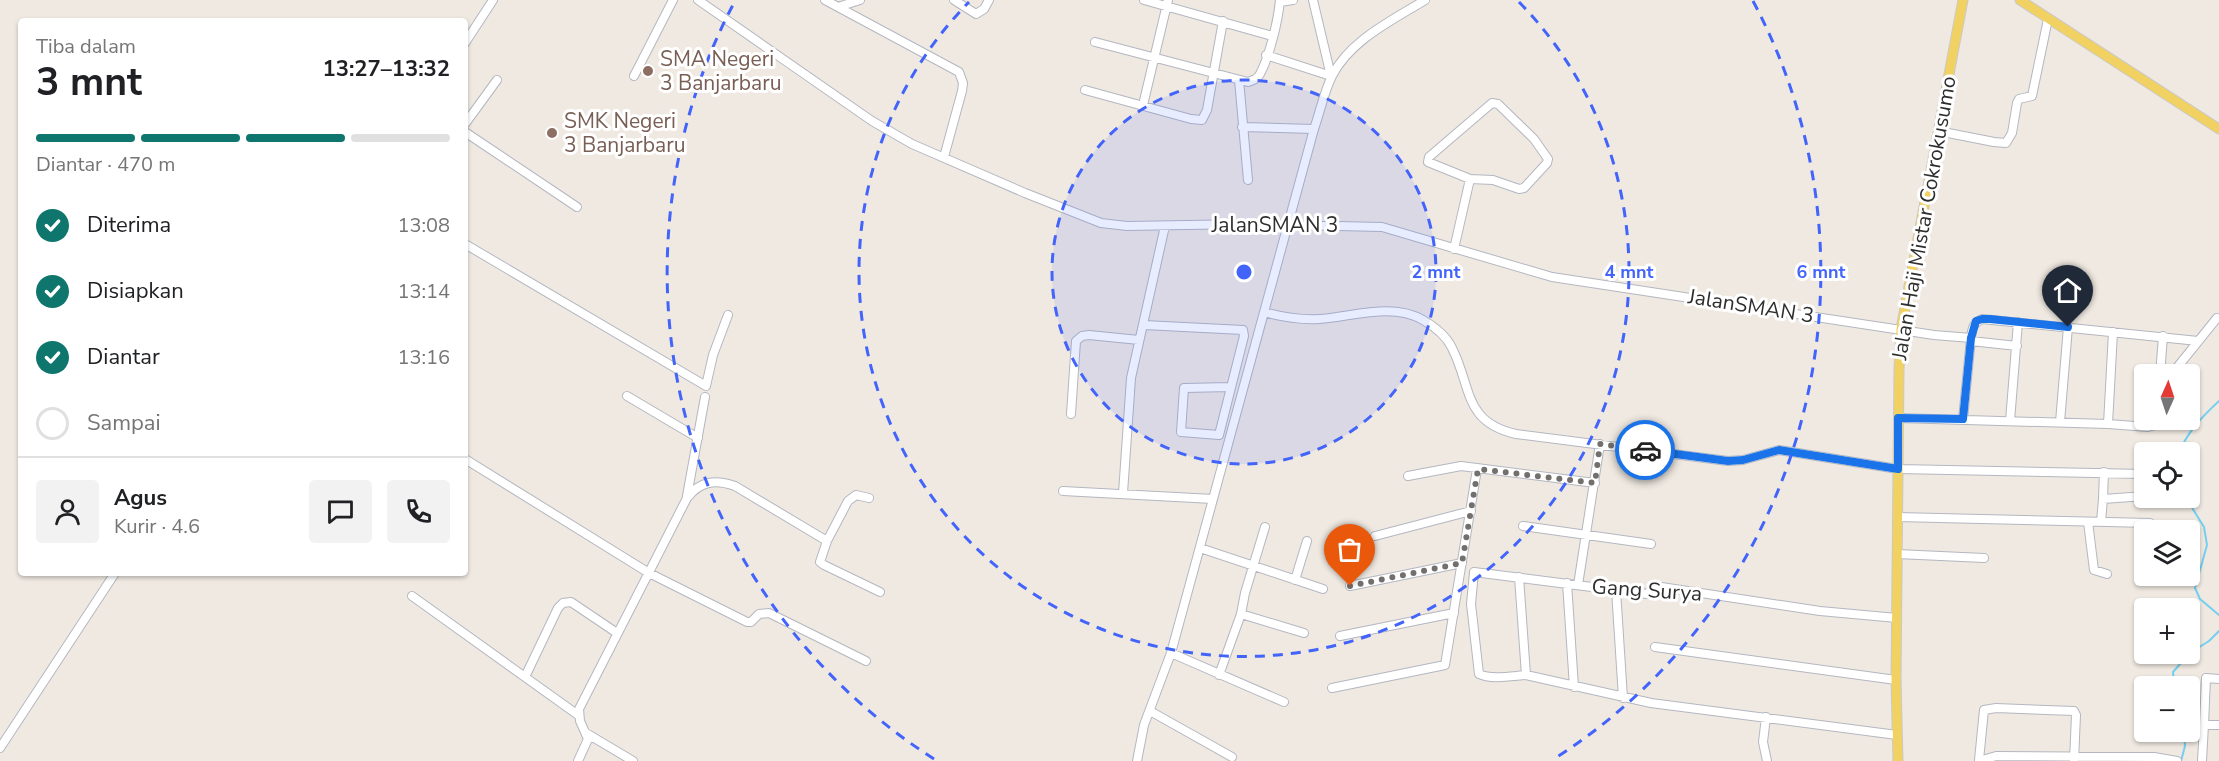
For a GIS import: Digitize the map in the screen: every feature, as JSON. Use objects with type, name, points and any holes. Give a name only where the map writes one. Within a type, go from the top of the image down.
[{"type":"main road","name":"Jalan Haji Mistar Cokrokusumo","points":[[1898,761],[1896,680],[1901,329],[1963,0]]},
{"type":"main road","points":[[2020,0],[2219,129]]},
{"type":"street","points":[[468,38],[493,0]]},
{"type":"street","points":[[634,76],[673,0]]},
{"type":"street","name":"JalanSMAN 3","points":[[698,0],[872,122],[912,144],[1101,223],[1127,226],[1382,227],[1552,277],[1934,335],[2017,345]]},
{"type":"street","points":[[825,0],[959,72],[963,82],[962,91],[944,158]]},
{"type":"street","points":[[838,7],[860,0]]},
{"type":"street","points":[[954,0],[976,14],[984,9],[989,0]]},
{"type":"street","points":[[1144,0],[1168,3],[1272,36]]},
{"type":"street","points":[[1095,42],[1248,82],[1255,80],[1259,74],[1272,36],[1280,1],[1293,0]]},
{"type":"street","points":[[1313,0],[1331,76]]},
{"type":"street","points":[[1137,761],[1150,711],[1171,653],[1314,129],[1331,76],[1343,58],[1358,44],[1425,0]]},
{"type":"street","points":[[1143,105],[1168,3]]},
{"type":"street","points":[[1938,131],[2002,144],[2009,140],[2019,99],[2032,96],[2048,19]]},
{"type":"street","points":[[1085,90],[1202,120],[1207,110],[1223,21]]},
{"type":"street","points":[[1266,55],[1331,76]]},
{"type":"street","points":[[468,120],[497,80]]},
{"type":"street","points":[[1239,80],[1248,180]]},
{"type":"street","points":[[1492,103],[1497,104],[1534,139],[1548,159],[1524,188],[1519,189],[1493,180],[1470,179],[1427,160],[1492,103]]},
{"type":"street","points":[[1242,127],[1314,129]]},
{"type":"street","points":[[468,134],[577,207]]},
{"type":"street","points":[[1454,249],[1470,179]]},
{"type":"street","points":[[1123,493],[1131,378],[1165,225]]},
{"type":"street","points":[[468,246],[706,386],[713,355],[728,315]]},
{"type":"street","points":[[1264,312],[1289,318],[1318,319],[1383,312],[1404,314],[1421,319],[1443,334],[1452,346],[1468,397],[1485,420],[1496,428],[1516,434],[1728,461],[1743,460],[1779,450],[1898,469],[2134,473]]},
{"type":"street","points":[[2180,364],[2217,318]]},
{"type":"street","points":[[1963,419],[1973,326],[1976,321],[1982,319],[2198,341]]},
{"type":"street","points":[[2010,421],[2018,322]]},
{"type":"street","points":[[1144,324],[1243,330],[1244,336],[1219,435],[1180,432],[1184,388],[1230,387]]},
{"type":"street","points":[[2060,422],[2068,327]]},
{"type":"street","points":[[2108,424],[2113,332]]},
{"type":"street","points":[[1071,414],[1076,341],[1082,336],[1139,340]]},
{"type":"street","points":[[2161,364],[2163,336]]},
{"type":"street","points":[[627,396],[698,438]]},
{"type":"street","points":[[687,498],[705,397]]},
{"type":"street","points":[[1898,418],[2134,426]]},
{"type":"street","points":[[1578,585],[1600,444]]},
{"type":"street","points":[[468,461],[649,573],[747,622],[752,622],[759,614],[769,613],[866,661]]},
{"type":"street","points":[[1408,476],[1461,466],[1595,483]]},
{"type":"street","points":[[1332,688],[1445,665],[1478,469]]},
{"type":"street","points":[[2101,522],[2104,472]]},
{"type":"street","points":[[578,715],[617,633],[693,490],[704,483],[724,482],[735,486],[827,541]]},
{"type":"street","points":[[1063,491],[1213,499]]},
{"type":"street","points":[[869,498],[856,495],[848,501],[827,541],[820,562],[880,592]]},
{"type":"street","points":[[2103,499],[2134,497]]},
{"type":"street","points":[[1375,536],[1471,511]]},
{"type":"street","points":[[1898,517],[2134,523]]},
{"type":"street","points":[[2088,522],[2094,570],[2107,574]]},
{"type":"street","points":[[1523,526],[1651,544]]},
{"type":"street","points":[[1220,675],[1241,614],[1265,527]]},
{"type":"street","points":[[1295,580],[1307,541]]},
{"type":"street","points":[[1200,548],[1323,589]]},
{"type":"street","points":[[1897,554],[1984,558]]},
{"type":"street","points":[[1350,586],[1461,567]]},
{"type":"street","name":"Gang Surya","points":[[1461,567],[1474,572],[1647,594],[1655,586],[1820,611],[1897,618]]},
{"type":"street","points":[[1474,572],[1471,604],[1478,670],[1481,676],[1526,675],[1651,703],[1897,735]]},
{"type":"street","points":[[0,748],[113,576]]},
{"type":"street","points":[[1519,577],[1526,675]]},
{"type":"street","points":[[1567,583],[1574,687]]},
{"type":"street","points":[[1616,590],[1623,698]]},
{"type":"street","points":[[412,596],[578,715],[588,739],[578,761]]},
{"type":"street","points":[[525,677],[558,608],[563,603],[571,602],[617,633]]},
{"type":"street","points":[[1340,636],[1454,613]]},
{"type":"street","points":[[1241,614],[1304,633]]},
{"type":"street","points":[[1655,647],[1896,680]]},
{"type":"street","points":[[1171,653],[1284,702]]},
{"type":"street","points":[[2202,761],[2206,678],[2219,679]]},
{"type":"street","points":[[2074,759],[2076,715],[2073,711],[1989,708],[1984,710],[1979,761],[1996,756],[2074,759],[2154,757],[2177,761]]},
{"type":"street","points":[[1150,711],[1232,757]]},
{"type":"street","points":[[1766,717],[1763,742],[1767,761]]},
{"type":"street","points":[[2204,724],[2219,725]]},
{"type":"street","points":[[586,733],[633,761]]},
{"type":"waterway","points":[[2184,442],[2201,419],[2219,401]]},
{"type":"waterway","points":[[2192,508],[2204,527],[2207,545],[2195,588],[2200,599],[2219,615]]},
{"type":"waterway","points":[[2200,647],[2219,631]]},
{"type":"waterway","points":[[2173,676],[2173,672],[2180,664]]},
{"type":"waterway","points":[[2181,761],[2185,742]]},
{"type":"way so far","points":[[1350,586],[1462,563],[1478,469],[1595,483],[1600,444],[1645,450]]},
{"type":"place","name":"SMA Negeri 3 Banjarbaru","points":[[648,71]]},
{"type":"place","name":"SMK Negeri 3 Banjarbaru","points":[[552,133]]},
{"type":"route","points":[[1645,450],[1728,461],[1743,460],[1779,450],[1898,469],[1898,418],[1963,419],[1971,338],[1976,321],[1990,319],[2068,327]]}]
